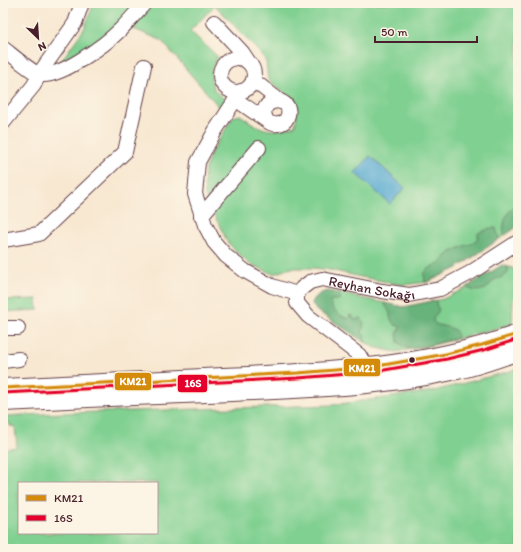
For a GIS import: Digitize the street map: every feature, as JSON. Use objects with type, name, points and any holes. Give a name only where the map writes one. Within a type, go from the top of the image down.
[{"type":"main road","points":[[3,402],[307,388],[367,375],[492,343],[518,334]]},
{"type":"main road","points":[[3,388],[314,373],[367,375],[409,379],[453,371],[518,352]]},
{"type":"street","points":[[3,123],[34,85],[39,74],[75,23],[82,3]]},
{"type":"street","points":[[3,48],[39,74],[52,74],[64,70],[84,58],[119,31],[143,5],[143,3]]},
{"type":"street","points":[[214,22],[242,52],[254,74],[253,80],[246,89],[238,95],[215,131],[198,162],[195,194],[201,216],[214,242],[226,256],[245,271],[266,282],[297,294],[297,303],[308,316],[359,355],[367,375]]},
{"type":"street","points":[[250,65],[242,59],[236,58],[227,62],[221,71],[222,81],[225,86],[238,95],[267,121],[277,125],[281,124],[286,119],[288,111],[284,104],[253,80]]},
{"type":"street","points":[[3,240],[39,234],[125,152],[144,66]]},
{"type":"street","points":[[201,216],[259,148]]},
{"type":"street","name":"Reyhan Sokağı","points":[[297,294],[310,282],[322,279],[382,291],[410,294],[440,289],[470,273],[518,242]]},
{"type":"street","points":[[3,328],[18,328]]},
{"type":"street","points":[[3,360],[20,359]]},
{"type":"green space","points":[[94,3],[136,3],[114,28],[80,53],[58,65],[84,29]]},
{"type":"green space","points":[[150,3],[518,3],[518,226],[457,268],[428,282],[403,285],[331,270],[314,268],[291,268],[273,274],[248,263],[228,243],[205,196],[205,169],[211,153],[233,117],[240,115],[260,127],[278,130],[295,126],[297,114],[296,107],[288,96],[268,80],[266,62],[262,55],[215,5],[190,31],[218,57],[212,69],[211,77],[212,85],[215,90],[226,100],[219,107],[161,40],[131,28]]},
{"type":"green space","points":[[518,202],[518,226],[504,236],[506,217]]},
{"type":"green space","points":[[491,228],[496,228],[499,239],[457,268],[425,283],[424,274],[427,270],[440,262],[451,252],[471,244],[478,238],[478,233]]},
{"type":"green space","points":[[502,265],[518,270],[518,289],[513,301],[512,324],[430,346],[395,352],[373,347],[316,310],[312,303],[318,295],[328,291],[404,307],[443,299],[470,286]]},
{"type":"green space","points":[[502,265],[508,267],[508,273],[503,277],[494,280],[486,289],[475,291],[467,287]]},
{"type":"green space","points":[[328,291],[338,293],[340,299],[330,301],[336,312],[348,319],[350,315],[355,320],[361,318],[364,323],[362,333],[366,343],[316,310],[312,303],[315,298],[318,295]]},
{"type":"green space","points":[[37,299],[38,310],[3,312],[3,300]]},
{"type":"green space","points":[[436,300],[439,310],[433,319],[434,323],[456,331],[456,339],[412,349],[404,347],[398,342],[397,334],[401,327],[392,322],[389,311],[384,303],[404,307]]},
{"type":"green space","points":[[518,368],[518,549],[3,548],[3,449],[17,447],[15,426],[10,426],[9,422],[3,423],[3,416],[333,405],[434,391]]},
{"type":"water","points":[[370,156],[405,188],[390,204],[355,173]]},
{"type":"transit line","name":"KM21","points":[[3,388],[298,373],[372,367],[446,354],[518,334]]},
{"type":"transit line","name":"16S","points":[[3,393],[298,378],[373,372],[447,359],[484,350],[518,339]]}]
